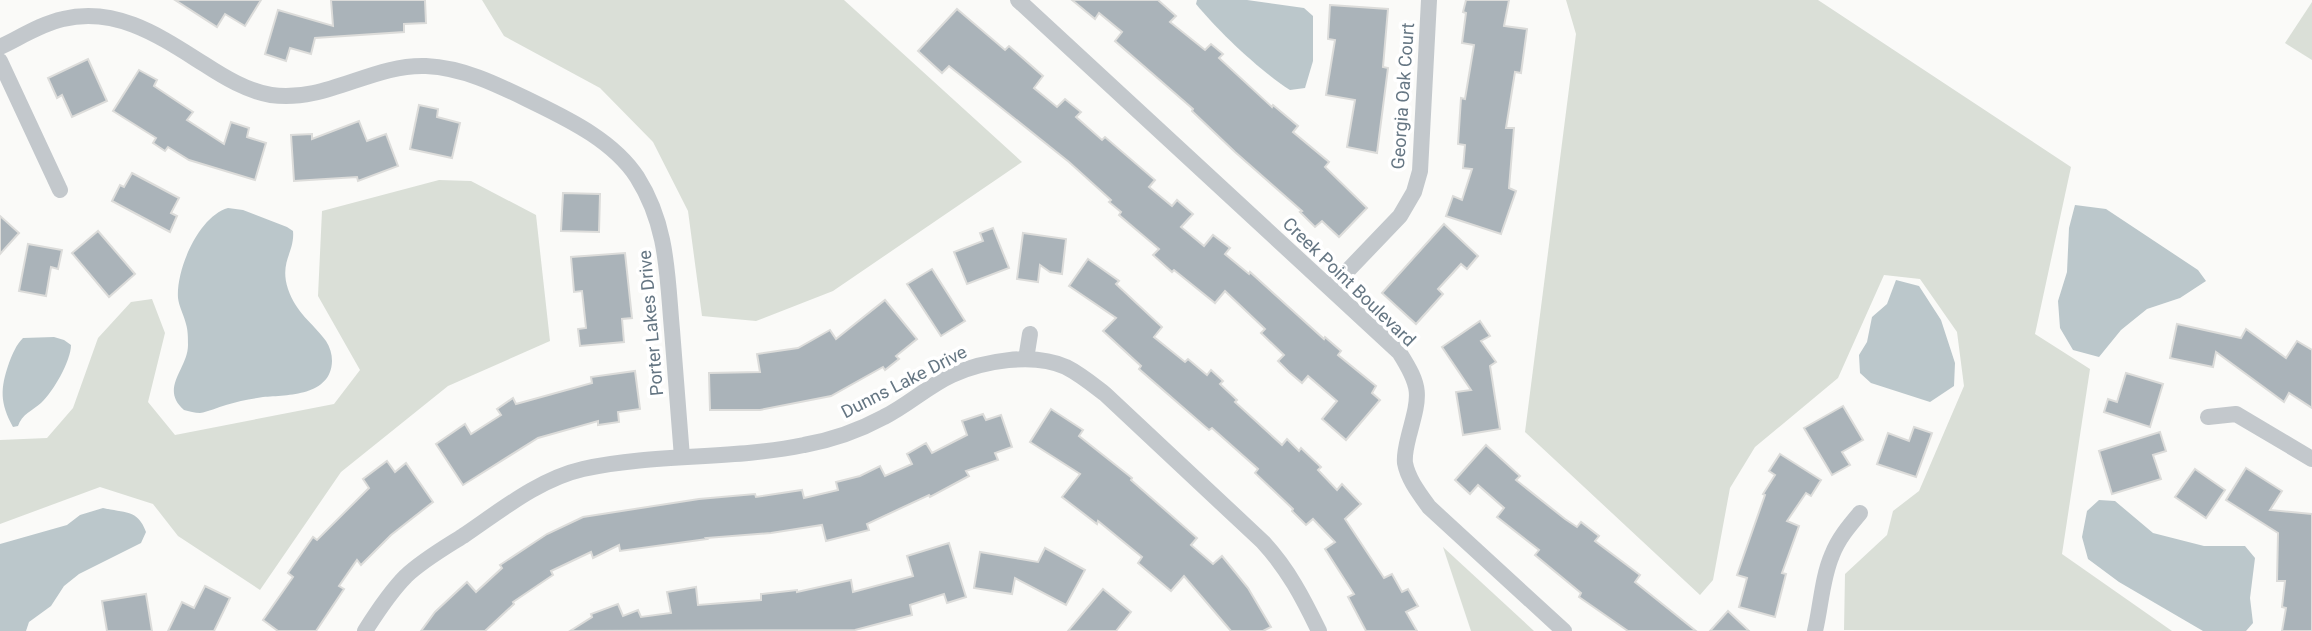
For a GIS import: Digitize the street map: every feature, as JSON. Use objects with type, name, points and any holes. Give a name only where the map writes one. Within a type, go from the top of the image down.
[{"type":"street","name":"Creek Point Boulevard","points":[[1018,0],[1399,352],[1415,378],[1418,403],[1407,442],[1405,461],[1414,487],[1429,507],[1564,631]]},
{"type":"street","name":"Georgia Oak Court","points":[[1331,289],[1400,216],[1414,192],[1420,171],[1429,0]]},
{"type":"street","name":"Porter Lakes Drive","points":[[0,47],[62,19],[96,16],[126,21],[241,85],[270,94],[300,96],[395,70],[424,66],[480,76],[574,122],[603,141],[635,175],[656,212],[665,247],[682,457]]},
{"type":"street","points":[[0,61],[60,190]]},
{"type":"street","points":[[1026,359],[1030,334]]},
{"type":"street","name":"Dunns Lake Drive","points":[[365,631],[381,606],[407,576],[429,559],[542,486],[580,470],[612,464],[746,453],[805,445],[850,432],[885,416],[951,376],[988,362],[1026,359],[1063,366],[1084,377],[1105,394],[1282,562],[1319,631]]},
{"type":"street","points":[[2208,416],[2236,414],[2312,459]]},
{"type":"street","points":[[1815,631],[1827,567],[1841,536],[1860,513]]},
{"type":"shaded area","points":[[482,0],[844,0],[1022,162],[833,291],[756,321],[702,316],[688,211],[653,142],[600,88],[504,36]]},
{"type":"shaded area","points":[[1197,0],[1247,0],[1304,8],[1313,16],[1313,61],[1305,88],[1290,90],[1266,72],[1216,26],[1196,4]]},
{"type":"shaded area","points":[[1566,0],[1818,0],[2071,167],[2035,334],[2090,369],[2062,554],[2172,631],[1844,630],[1845,574],[1887,535],[1893,511],[1919,491],[1964,386],[1957,332],[1920,279],[1884,275],[1838,378],[1755,447],[1730,488],[1713,580],[1700,595],[1525,432],[1576,34]]},
{"type":"shaded area","points":[[2312,2],[2312,60],[2285,43]]},
{"type":"shaded area","points":[[439,180],[471,181],[536,215],[550,341],[448,386],[341,472],[260,590],[178,536],[153,504],[100,487],[0,524],[0,440],[47,438],[73,408],[98,338],[131,302],[152,299],[165,333],[148,402],[175,435],[334,404],[360,370],[318,296],[322,211]]},
{"type":"shaded area","points":[[2075,205],[2106,209],[2198,270],[2206,281],[2180,298],[2147,309],[2121,330],[2099,357],[2073,350],[2060,328],[2058,301],[2067,272],[2069,228]]},
{"type":"shaded area","points":[[228,208],[243,210],[293,231],[285,271],[288,289],[300,311],[327,343],[332,361],[330,373],[324,381],[306,391],[244,400],[196,413],[184,410],[174,394],[174,386],[188,345],[187,326],[179,305],[178,286],[185,259],[199,232],[217,213]]},
{"type":"shaded area","points":[[1896,280],[1919,286],[1941,320],[1955,363],[1954,386],[1930,402],[1871,383],[1860,373],[1859,355],[1867,342],[1872,317],[1887,304]]},
{"type":"shaded area","points":[[54,337],[71,345],[65,367],[46,398],[25,416],[18,426],[13,427],[3,396],[4,381],[13,353],[23,338]]},
{"type":"shaded area","points":[[2099,500],[2115,501],[2153,533],[2204,546],[2245,546],[2255,558],[2250,598],[2253,623],[2246,631],[2203,631],[2119,582],[2088,559],[2082,537],[2087,511]]},
{"type":"shaded area","points":[[103,508],[129,513],[139,519],[146,532],[141,543],[79,574],[64,586],[51,606],[29,622],[26,631],[0,631],[0,544],[67,525],[80,515]]},
{"type":"shaded area","points":[[1443,547],[1534,631],[1471,631]]},
{"type":"building","points":[[175,0],[261,0],[245,26],[225,14],[217,27]]},
{"type":"building","points":[[331,0],[425,0],[426,23],[404,24],[404,32],[315,38],[311,54],[290,48],[286,61],[265,54],[278,10],[333,26]]},
{"type":"building","points":[[1072,0],[1158,0],[1176,16],[1170,22],[1205,50],[1211,44],[1223,54],[1219,58],[1272,107],[1273,105],[1298,126],[1293,132],[1329,162],[1325,167],[1367,208],[1339,237],[1322,221],[1315,227],[1300,212],[1302,211],[1235,152],[1192,111],[1193,109],[1115,41],[1122,32],[1099,13],[1095,19]]},
{"type":"building","points":[[1466,0],[1509,0],[1504,26],[1527,29],[1521,73],[1515,72],[1506,128],[1514,128],[1509,188],[1516,191],[1501,234],[1446,216],[1453,196],[1462,200],[1472,169],[1463,168],[1465,145],[1458,144],[1461,98],[1465,99],[1474,45],[1462,43]]},
{"type":"building","points":[[1330,5],[1388,9],[1383,67],[1388,68],[1377,153],[1347,147],[1355,100],[1326,95],[1335,40],[1328,39]]},
{"type":"building","points":[[957,9],[1005,50],[1009,46],[1043,76],[1034,88],[1057,107],[1065,99],[1081,112],[1076,117],[1102,140],[1105,137],[1155,180],[1149,187],[1172,206],[1177,200],[1193,214],[1181,227],[1204,246],[1213,235],[1230,248],[1225,254],[1249,274],[1250,272],[1324,339],[1325,337],[1341,351],[1338,355],[1376,386],[1372,393],[1380,400],[1346,440],[1322,419],[1337,401],[1308,376],[1302,383],[1289,372],[1278,361],[1284,355],[1261,333],[1265,329],[1225,291],[1215,303],[1174,270],[1172,272],[1153,255],[1159,249],[1119,215],[1121,212],[1109,202],[1111,200],[1069,162],[949,66],[942,73],[918,51]]},
{"type":"building","points":[[88,59],[107,101],[72,117],[62,95],[57,98],[48,78]]},
{"type":"building","points":[[139,70],[157,80],[154,86],[193,112],[187,120],[224,144],[231,122],[249,128],[247,137],[266,143],[255,180],[189,160],[168,147],[165,151],[153,143],[156,138],[113,111]]},
{"type":"building","points":[[419,105],[438,109],[437,117],[460,123],[452,158],[410,149]]},
{"type":"building","points":[[359,121],[367,141],[386,134],[398,166],[358,181],[357,177],[294,181],[291,135],[312,134],[312,139]]},
{"type":"building","points":[[132,173],[179,198],[171,213],[177,216],[170,232],[112,201],[120,185],[124,187]]},
{"type":"building","points":[[563,193],[600,194],[599,232],[561,231]]},
{"type":"building","points":[[0,216],[19,233],[0,254]]},
{"type":"building","points":[[1444,224],[1478,256],[1467,269],[1461,264],[1438,289],[1443,294],[1416,324],[1382,293]]},
{"type":"building","points":[[993,228],[1009,268],[967,284],[954,252],[983,241],[980,233]]},
{"type":"building","points":[[98,231],[135,274],[109,297],[72,253]]},
{"type":"building","points":[[1023,233],[1066,239],[1062,274],[1050,272],[1040,265],[1038,282],[1017,279]]},
{"type":"building","points":[[28,244],[62,250],[58,269],[51,267],[46,296],[19,291]]},
{"type":"building","points":[[625,253],[632,318],[622,319],[624,342],[580,346],[578,329],[586,328],[582,291],[574,292],[571,257]]},
{"type":"building","points":[[1088,259],[1119,281],[1116,284],[1162,327],[1154,337],[1185,362],[1188,359],[1207,375],[1211,370],[1223,381],[1220,384],[1237,400],[1235,402],[1282,445],[1287,439],[1299,451],[1301,448],[1321,467],[1318,470],[1337,490],[1342,484],[1361,504],[1345,519],[1384,578],[1392,574],[1402,592],[1408,589],[1418,606],[1406,612],[1417,631],[1366,631],[1348,597],[1354,594],[1325,549],[1335,542],[1313,519],[1306,525],[1255,473],[1258,469],[1139,369],[1141,366],[1103,331],[1116,318],[1069,286]]},
{"type":"building","points":[[932,269],[965,321],[941,336],[907,284]]},
{"type":"building","points":[[885,300],[917,339],[896,356],[899,359],[885,370],[883,367],[831,396],[760,410],[710,410],[709,373],[760,372],[757,354],[798,348],[830,330],[836,339]]},
{"type":"building","points":[[1480,321],[1490,336],[1481,341],[1496,362],[1490,366],[1500,429],[1463,435],[1456,392],[1471,390],[1442,347]]},
{"type":"building","points":[[2177,324],[2241,338],[2246,329],[2286,358],[2297,341],[2312,350],[2312,408],[2289,393],[2284,402],[2216,352],[2213,367],[2170,358]]},
{"type":"building","points":[[635,371],[640,409],[618,412],[619,422],[598,425],[598,421],[538,438],[463,485],[436,444],[465,424],[471,434],[501,415],[497,409],[513,398],[516,404],[592,383],[591,377]]},
{"type":"building","points":[[2126,373],[2163,384],[2150,427],[2104,412],[2108,399],[2117,402]]},
{"type":"building","points":[[1843,406],[1863,440],[1842,452],[1850,465],[1832,475],[1804,428]]},
{"type":"building","points":[[1051,409],[1083,430],[1079,436],[1132,478],[1131,480],[1197,538],[1191,545],[1213,564],[1222,556],[1248,588],[1271,627],[1263,631],[1231,631],[1184,576],[1171,591],[1138,563],[1142,557],[1098,521],[1097,524],[1062,497],[1080,474],[1030,442]]},
{"type":"building","points":[[983,414],[986,420],[1001,415],[1012,447],[995,453],[998,460],[966,471],[969,476],[930,497],[929,495],[867,524],[869,530],[826,541],[822,525],[620,551],[619,545],[593,558],[591,552],[551,571],[553,575],[513,602],[514,604],[485,631],[421,631],[435,612],[467,582],[476,592],[502,568],[500,565],[547,534],[583,517],[699,499],[755,494],[756,497],[802,490],[804,498],[838,490],[836,482],[860,476],[880,466],[885,476],[912,464],[907,454],[926,443],[932,453],[967,435],[962,421]]},
{"type":"building","points":[[1914,427],[1932,433],[1916,477],[1877,464],[1888,433],[1909,441]]},
{"type":"building","points":[[2160,432],[2166,451],[2153,455],[2161,479],[2112,494],[2099,451]]},
{"type":"building","points":[[1486,445],[1520,476],[1516,480],[1565,519],[1577,527],[1581,522],[1599,536],[1595,541],[1640,575],[1635,582],[1696,631],[1628,631],[1579,597],[1581,593],[1535,555],[1539,550],[1497,517],[1504,508],[1478,485],[1470,494],[1455,480]]},
{"type":"building","points":[[1780,454],[1821,480],[1811,496],[1806,493],[1787,521],[1799,526],[1782,573],[1786,574],[1775,617],[1739,607],[1747,578],[1737,575],[1765,495],[1763,494],[1775,475],[1769,471]]},
{"type":"building","points":[[387,461],[395,472],[406,463],[433,502],[391,535],[361,565],[357,560],[339,586],[344,589],[316,631],[278,631],[263,620],[293,577],[288,573],[313,537],[317,540],[369,488],[363,479]]},
{"type":"building","points":[[2246,468],[2282,491],[2270,510],[2312,514],[2312,631],[2282,631],[2286,608],[2282,607],[2285,581],[2277,581],[2278,533],[2226,500]]},
{"type":"building","points":[[2195,469],[2225,490],[2206,518],[2175,497]]},
{"type":"building","points":[[949,543],[966,597],[947,603],[944,594],[910,605],[912,615],[855,630],[570,631],[592,617],[591,614],[618,604],[623,616],[638,610],[641,617],[671,613],[667,592],[696,587],[698,605],[761,600],[761,594],[797,592],[851,580],[853,592],[913,576],[907,556]]},
{"type":"building","points":[[1045,548],[1085,570],[1066,605],[1015,578],[1012,594],[974,588],[980,552],[1038,562]]},
{"type":"building","points":[[205,586],[230,598],[214,631],[168,631],[182,602],[194,608]]},
{"type":"building","points":[[1103,589],[1131,612],[1116,631],[1068,631]]},
{"type":"building","points":[[146,594],[152,631],[107,631],[102,601]]},
{"type":"building","points":[[1728,611],[1749,631],[1710,631]]}]
